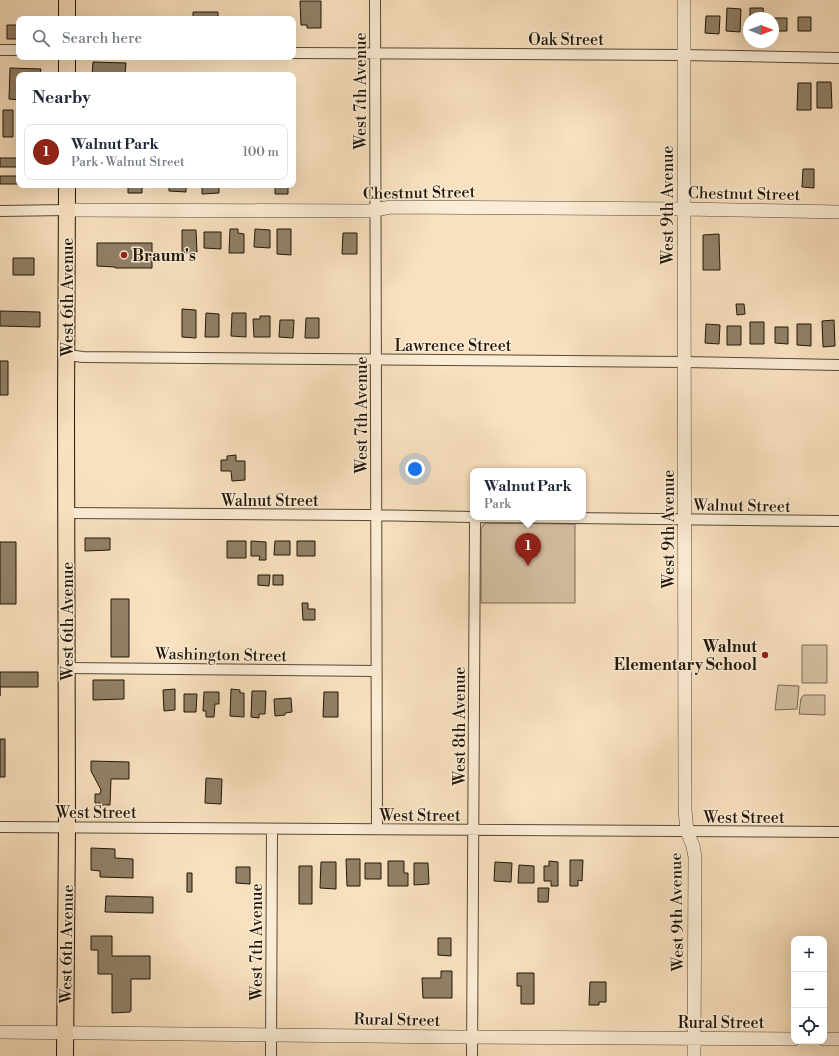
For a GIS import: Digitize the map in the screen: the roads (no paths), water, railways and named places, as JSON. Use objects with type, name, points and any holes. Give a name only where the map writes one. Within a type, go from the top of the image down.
[{"type":"main road","points":[[67,0],[67,16]]},
{"type":"main road","points":[[67,60],[67,72]]},
{"type":"main road","name":"West 6th Avenue","points":[[65,1056],[67,827],[67,188]]},
{"type":"street","name":"West 7th Avenue","points":[[375,0],[377,829]]},
{"type":"street","name":"West 9th Avenue","points":[[684,0],[685,810],[687,831],[693,846],[695,857],[694,1056]]},
{"type":"street","points":[[0,50],[16,50]]},
{"type":"street","name":"Oak Street","points":[[296,53],[684,55],[839,58]]},
{"type":"street","name":"Chestnut Street","points":[[0,211],[369,211],[392,207],[684,209],[839,212]]},
{"type":"street","name":"Lawrence Street","points":[[67,355],[83,357],[684,362],[839,365]]},
{"type":"street","name":"Walnut Street","points":[[67,513],[470,517]]},
{"type":"street","name":"Walnut Street","points":[[586,519],[839,521]]},
{"type":"street","name":"West 8th Avenue","points":[[472,1056],[475,520]]},
{"type":"street","name":"Washington Street","points":[[67,668],[376,671]]},
{"type":"street","name":"West Street","points":[[0,827],[839,832]]},
{"type":"street","name":"West 7th Avenue","points":[[271,1056],[272,829]]},
{"type":"street","name":"Rural Street","points":[[0,1032],[791,1039]]},
{"type":"street","points":[[827,1039],[839,1040]]},
{"type":"place","name":"Braum's","points":[[124,255]]},
{"type":"place","name":"Walnut Park","points":[[528,566]]},
{"type":"place","name":"Walnut Elementary School","points":[[765,655]]}]
